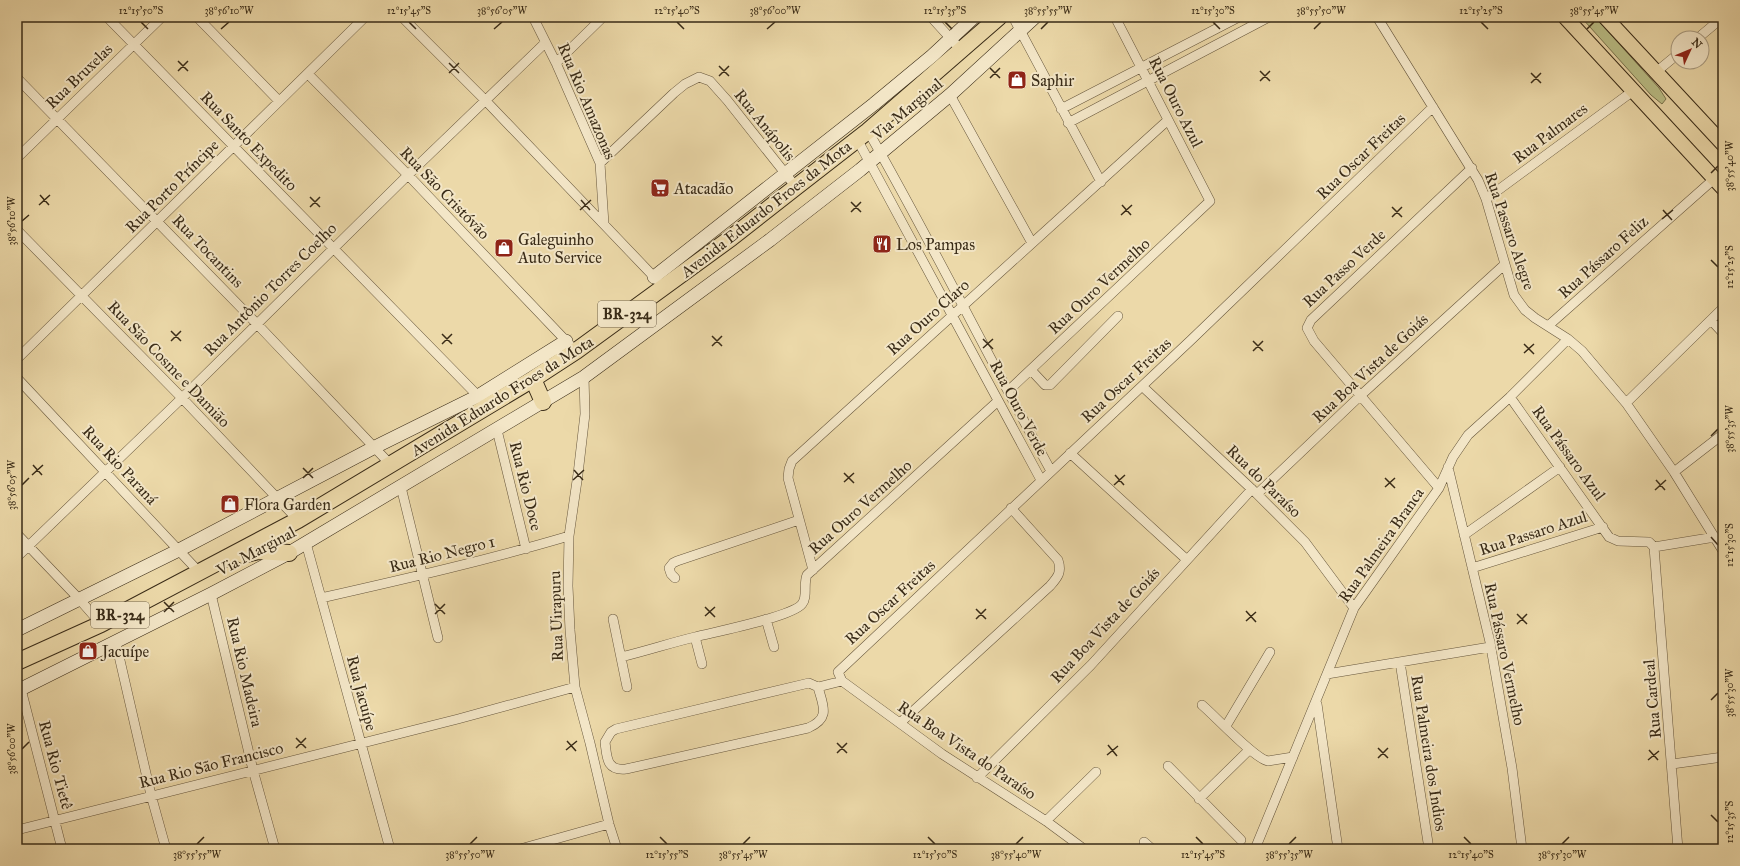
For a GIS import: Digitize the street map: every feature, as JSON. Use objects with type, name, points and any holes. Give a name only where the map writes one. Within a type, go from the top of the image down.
[{"type":"highway","name":"Avenida Eduardo Froes da Mota","points":[[17,662],[101,624],[298,520],[391,465],[483,401],[533,379],[571,346],[659,282],[796,188],[862,135],[956,45],[999,17]]},
{"type":"highway","points":[[533,379],[543,402]]},
{"type":"highway","points":[[221,562],[258,551],[278,551],[290,553]]},
{"type":"main road","points":[[1565,17],[1719,183]]},
{"type":"main road","points":[[1605,17],[1723,144]]},
{"type":"street","name":"Rua Santo Expedito","points":[[107,17],[133,45],[234,145],[332,249],[483,401]]},
{"type":"street","name":"Rua Bruxelas","points":[[17,158],[162,17]]},
{"type":"street","points":[[197,17],[279,101]]},
{"type":"street","name":"Rua Porto Príncipe","points":[[17,359],[308,74],[364,17]]},
{"type":"street","points":[[402,17],[485,100],[659,282],[786,174],[874,104],[956,45],[974,17]]},
{"type":"street","name":"Rua Rio Amazonas","points":[[533,17],[556,63],[600,163],[604,224]]},
{"type":"street","points":[[556,63],[603,17]]},
{"type":"street","points":[[931,17],[956,45]]},
{"type":"street","points":[[1013,17],[1068,123],[1101,182]]},
{"type":"street","name":"Via Marginal","points":[[19,690],[116,643],[290,553],[584,377],[770,240],[869,162],[950,95],[1035,17]]},
{"type":"street","name":"Rua Ouro Azul","points":[[1115,17],[1210,201]]},
{"type":"street","points":[[1217,17],[1222,26]]},
{"type":"street","points":[[1061,109],[1239,17]]},
{"type":"street","points":[[1068,123],[1269,17]]},
{"type":"street","name":"Rua Passaro Alegre","points":[[1377,17],[1472,168],[1486,199],[1504,265],[1514,294],[1525,310],[1568,339],[1592,362],[1626,403],[1674,472],[1723,551]]},
{"type":"street","points":[[1708,30],[1723,17]]},
{"type":"street","name":"Rua Antônio Torres Coelho","points":[[17,557],[545,43]]},
{"type":"street","points":[[1656,72],[1670,61]]},
{"type":"street","name":"Rua São Cristóvão","points":[[308,74],[408,175],[571,346]]},
{"type":"street","name":"Rua Anápolis","points":[[600,163],[674,93],[685,84],[699,77],[710,81],[728,100],[796,188]]},
{"type":"street","name":"Rua Tocantins","points":[[17,78],[158,221],[391,465]]},
{"type":"street","name":"Rua Palmares","points":[[1486,199],[1633,91]]},
{"type":"street","points":[[950,95],[1032,243]]},
{"type":"street","name":"Rua Oscar Freitas","points":[[842,681],[838,672],[1142,386],[1433,107]]},
{"type":"street","name":"Rua Ouro Claro","points":[[813,570],[788,478],[792,461],[1168,120]]},
{"type":"street","name":"Rua Ouro Verde","points":[[862,135],[880,153],[964,305],[1008,392],[1051,471]]},
{"type":"street","name":"Rua Ouro Verde","points":[[862,135],[869,162],[1041,480]]},
{"type":"street","name":"Rua Passo Verde","points":[[1360,396],[1314,342],[1308,332],[1308,324],[1472,168]]},
{"type":"street","name":"Rua Pássaro Feliz","points":[[1548,326],[1719,183]]},
{"type":"street","name":"Rua Ouro Vermelho","points":[[1008,392],[1210,201]]},
{"type":"street","name":"Rua São Cosme e Damião","points":[[17,230],[182,398],[298,520]]},
{"type":"street","name":"Rua Boa Vista de Goiás","points":[[978,778],[1091,665],[1186,559],[1255,491],[1504,265]]},
{"type":"street","points":[[1626,403],[1723,308]]},
{"type":"street","points":[[1031,370],[1045,385],[1050,385],[1118,316]]},
{"type":"street","points":[[1711,320],[1723,333]]},
{"type":"street","name":"Rua Palmeira Branca","points":[[1255,849],[1354,608],[1439,488],[1448,467],[1468,435],[1510,397],[1568,339]]},
{"type":"street","points":[[17,630],[179,550],[375,447],[483,401],[571,346]]},
{"type":"street","name":"Rua Uirapuru","points":[[584,377],[584,414],[570,536],[569,593],[575,687],[609,824],[617,849]]},
{"type":"street","name":"Rua Rio Paraná","points":[[17,378],[200,573]]},
{"type":"street","name":"Rua do Paraíso","points":[[1142,386],[1255,491],[1305,542],[1354,608]]},
{"type":"street","points":[[1360,396],[1439,488]]},
{"type":"street","name":"Rua Pássaro Azul","points":[[1510,397],[1613,540],[1648,542],[1654,547]]},
{"type":"street","name":"Rua Ouro Vermelho","points":[[813,570],[998,401]]},
{"type":"street","name":"Rua Rio Doce","points":[[497,430],[526,549]]},
{"type":"street","points":[[1674,472],[1723,434]]},
{"type":"street","points":[[1070,453],[1186,559]]},
{"type":"street","name":"Rua Pássaro Vermelho","points":[[1448,467],[1490,647],[1512,768],[1522,849]]},
{"type":"street","points":[[1464,535],[1560,467]]},
{"type":"street","points":[[401,487],[438,638]]},
{"type":"street","points":[[900,723],[1059,577],[1061,569],[1058,560],[1011,508]]},
{"type":"street","points":[[675,578],[671,574],[669,568],[676,561],[799,520]]},
{"type":"street","name":"Rua Passaro Azul","points":[[1472,568],[1603,527]]},
{"type":"street","points":[[17,534],[101,624]]},
{"type":"street","name":"Rua Rio Negro 1","points":[[321,598],[423,575],[526,549],[570,536]]},
{"type":"street","points":[[1654,547],[1715,538]]},
{"type":"street","name":"Rua Jacuípe","points":[[306,543],[390,849]]},
{"type":"street","name":"Rua Cardeal","points":[[1654,547],[1678,849]]},
{"type":"street","points":[[621,657],[791,611],[800,606],[805,599],[805,579],[813,570]]},
{"type":"street","name":"Rua Rio Madeira","points":[[211,594],[253,770],[275,849]]},
{"type":"street","points":[[613,619],[627,687]]},
{"type":"street","points":[[766,619],[774,648]]},
{"type":"street","points":[[695,637],[702,664]]},
{"type":"street","points":[[116,643],[151,796],[166,849]]},
{"type":"street","points":[[1327,674],[1490,647]]},
{"type":"street","points":[[1226,726],[1270,652]]},
{"type":"street","name":"Rua Palmeira dos Indios","points":[[1400,662],[1428,849]]},
{"type":"street","points":[[818,687],[824,712],[823,716],[816,725],[808,728],[626,769],[618,770],[614,768],[608,760],[605,742],[611,732],[616,730],[803,684],[809,683],[818,687],[842,681]]},
{"type":"street","name":"Rua Boa Vista do Paraíso","points":[[842,681],[978,778],[1046,821],[1084,849]]},
{"type":"street","name":"Rua Rio São Francisco","points":[[17,830],[458,719],[575,687]]},
{"type":"street","name":"Rua Rio Tietê","points":[[19,690],[62,849]]},
{"type":"street","points":[[1316,703],[1338,849]]},
{"type":"street","points":[[1202,705],[1226,726],[1249,750],[1267,761],[1293,757]]},
{"type":"street","points":[[1199,799],[1249,750]]},
{"type":"street","points":[[1672,764],[1723,757]]},
{"type":"street","points":[[1168,766],[1241,840]]},
{"type":"street","points":[[1046,821],[1096,772]]},
{"type":"street","points":[[520,849],[609,824]]},
{"type":"street","points":[[1144,842],[1152,849]]},
{"type":"green space","points":[[1581,17],[1595,17],[1659,88],[1666,99],[1662,104],[1651,95]]},
{"type":"place","name":"Saphir","points":[[1017,80]]},
{"type":"place","name":"Atacadão","points":[[660,188]]},
{"type":"place","name":"Los Pampas","points":[[882,244]]},
{"type":"place","name":"Galeguinho Auto Service","points":[[504,248]]},
{"type":"place","name":"Flora Garden","points":[[230,504]]},
{"type":"place","name":"Jacuípe","points":[[88,651]]}]
